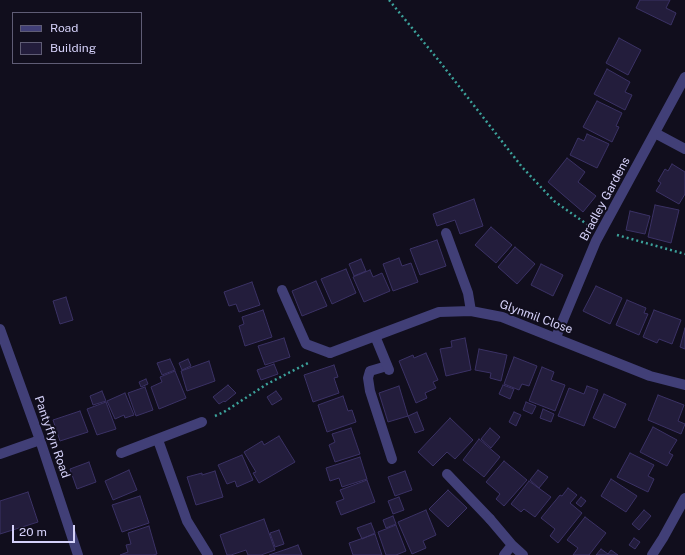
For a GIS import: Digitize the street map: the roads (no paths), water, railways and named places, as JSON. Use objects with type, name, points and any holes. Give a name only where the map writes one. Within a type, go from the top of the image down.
[{"type":"street","name":"Bradley Gardens","points":[[556,337],[596,241],[685,76]]},
{"type":"street","points":[[655,133],[685,149]]},
{"type":"street","points":[[446,233],[468,293],[471,311]]},
{"type":"street","name":"Glynmil Close","points":[[282,290],[306,344],[330,353],[439,312],[471,311],[502,317],[556,337],[650,376],[685,385]]},
{"type":"street","name":"Pantyffyn Road","points":[[0,329],[40,440],[78,555]]},
{"type":"street","points":[[375,336],[388,368],[370,371],[368,378],[370,391],[392,459]]},
{"type":"street","points":[[121,453],[202,422]]},
{"type":"street","points":[[0,454],[40,440]]},
{"type":"street","points":[[158,440],[187,521],[208,555]]},
{"type":"street","points":[[447,474],[523,555]]},
{"type":"street","points":[[652,555],[685,498]]},
{"type":"street","points":[[504,555],[512,545]]}]
